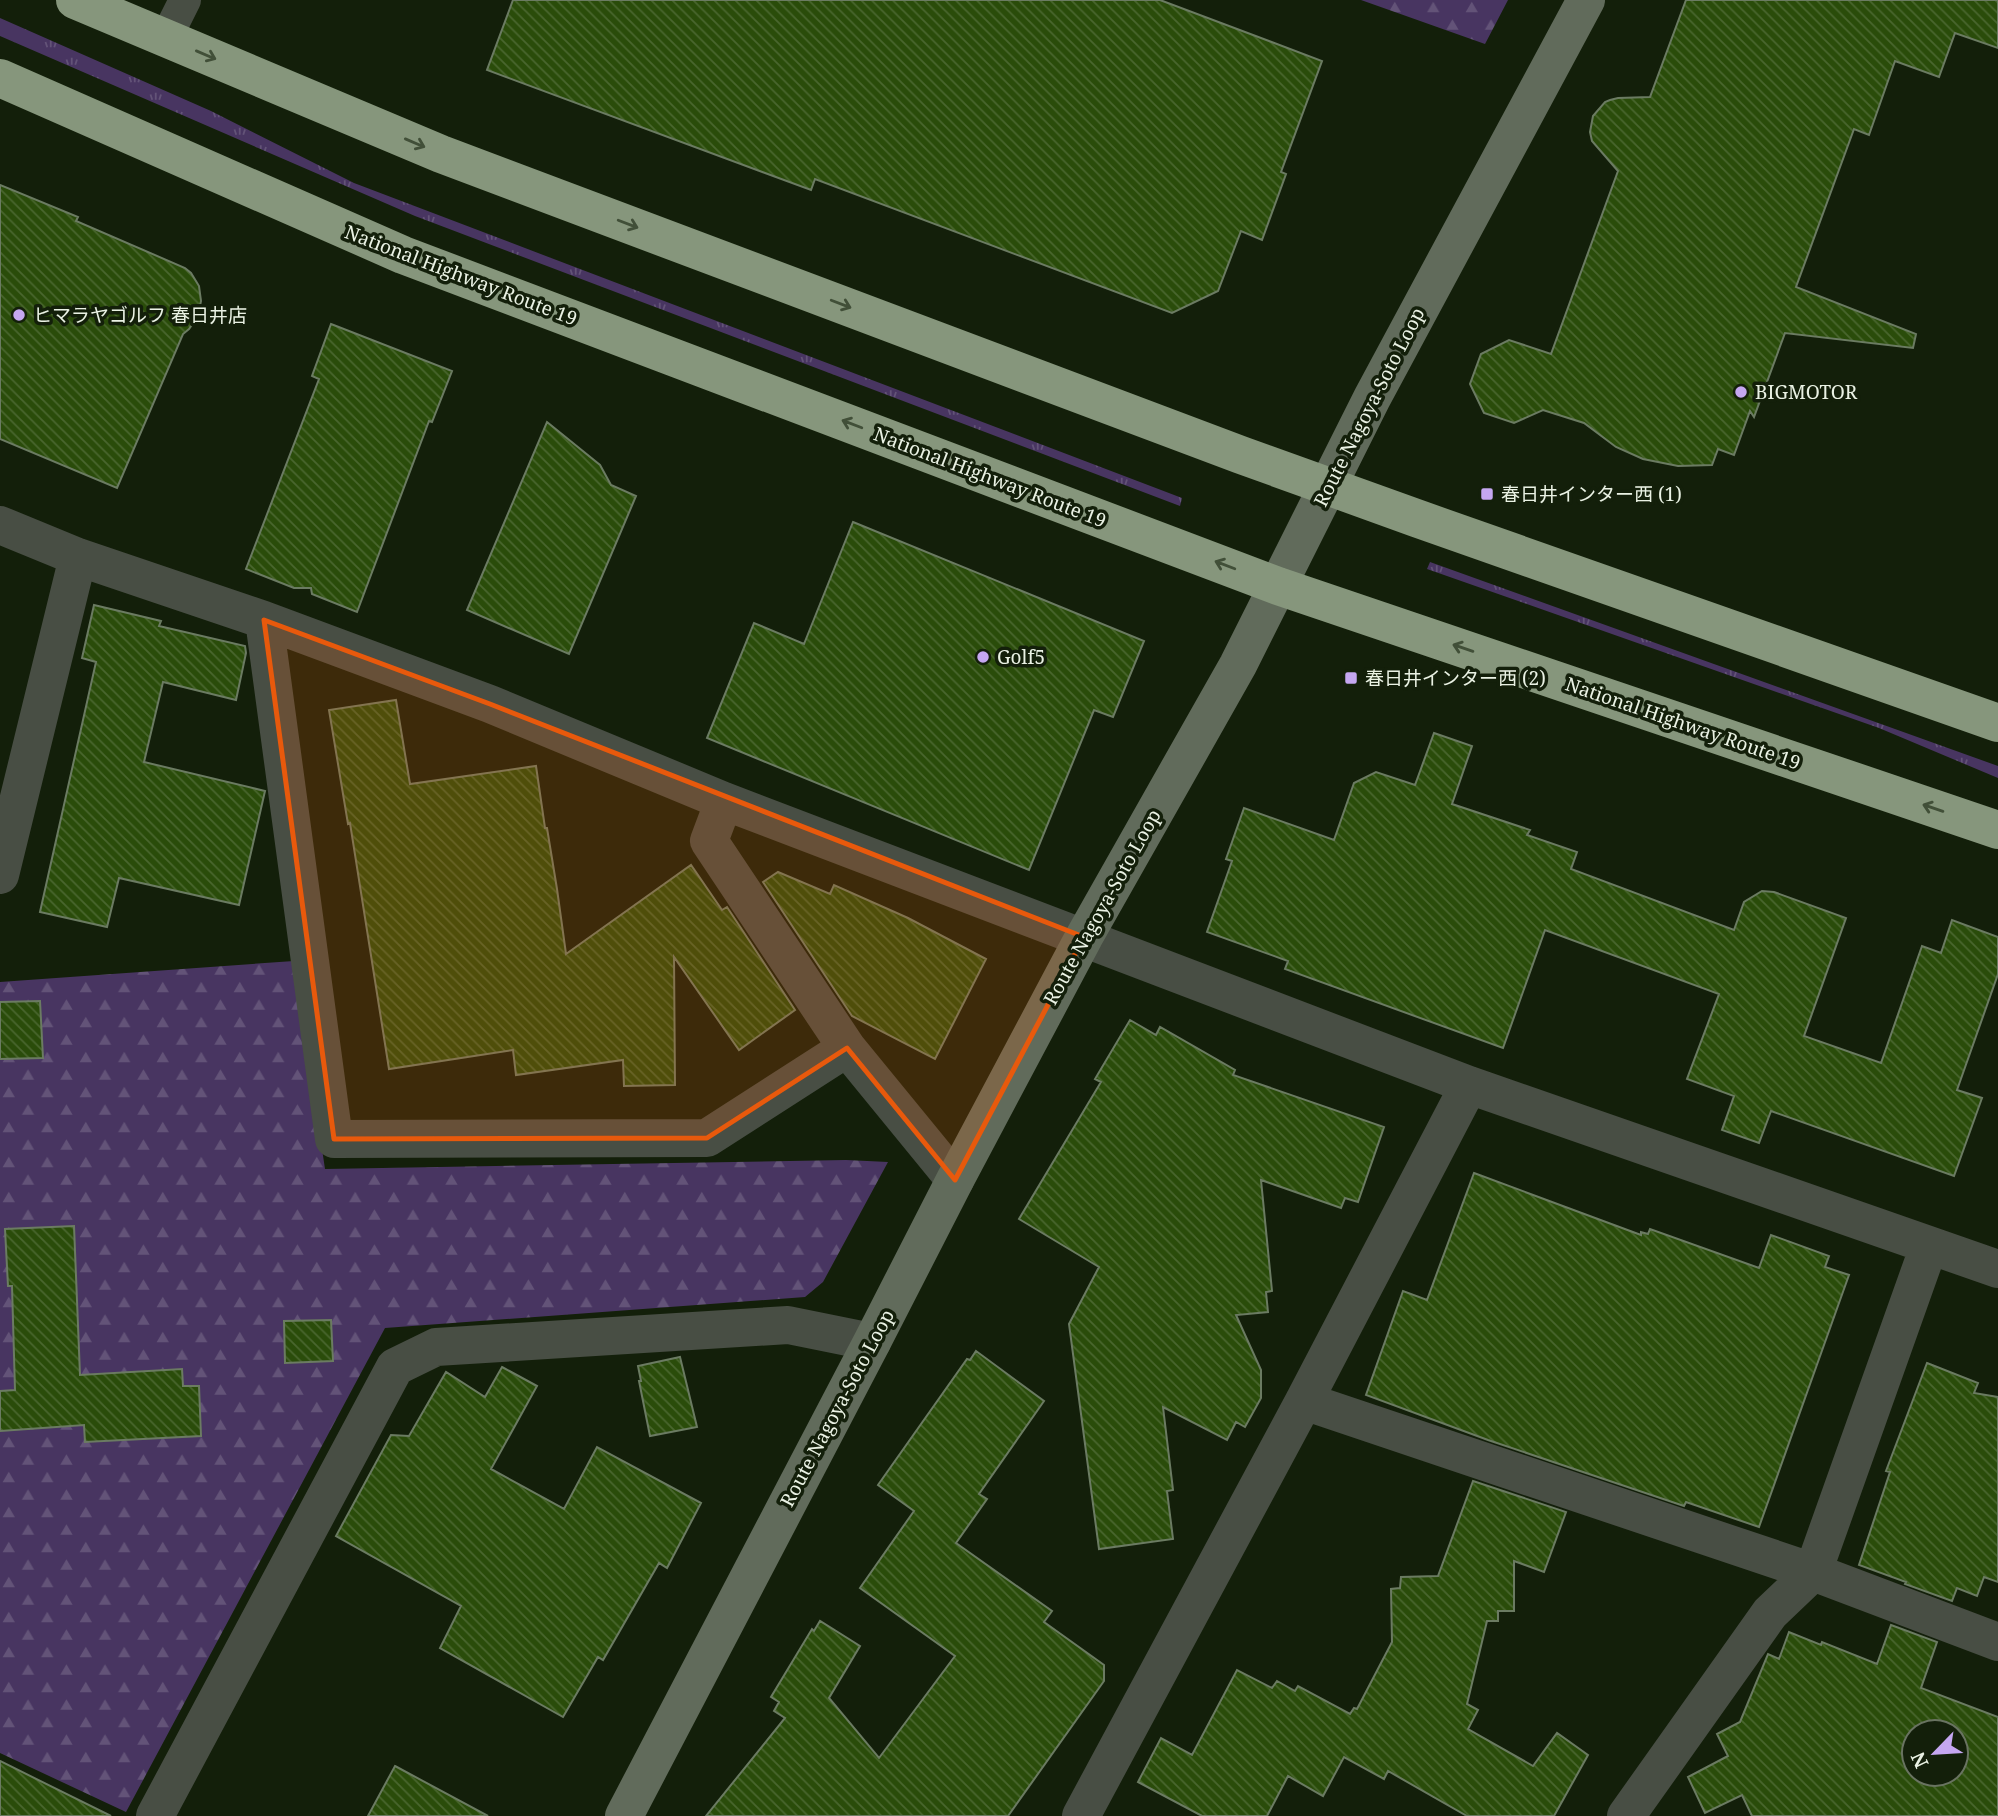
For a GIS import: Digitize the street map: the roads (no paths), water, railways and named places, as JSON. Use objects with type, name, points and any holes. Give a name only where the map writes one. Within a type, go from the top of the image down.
[{"type":"highway","points":[[75,0],[441,154],[1327,487],[1998,723]]},
{"type":"highway","name":"National Highway Route 19","points":[[0,78],[403,255],[1278,586],[1998,830]]},
{"type":"main road","name":"Route Nagoya-Soto Loop","points":[[624,1816],[955,1180],[1084,937],[1238,665],[1372,398],[1586,0]]},
{"type":"street","points":[[0,525],[79,558],[264,620],[490,704],[724,801],[1469,1085],[1998,1269]]},
{"type":"street","points":[[0,875],[79,558]]},
{"type":"street","points":[[264,620],[334,1139],[707,1138],[847,1048]]},
{"type":"street","points":[[724,801],[709,841],[847,1048],[955,1180]]},
{"type":"street","points":[[1081,1816],[1304,1401],[1469,1085]]},
{"type":"street","points":[[1626,1816],[1770,1613],[1813,1572],[1929,1246]]},
{"type":"street","points":[[155,1816],[395,1367],[436,1347],[788,1325],[872,1342]]},
{"type":"street","points":[[1304,1401],[1813,1572],[1998,1642]]},
{"type":"lane","points":[[166,38],[185,0]]},
{"type":"place","name":"ヒマラヤゴルフ 春日井店","points":[[19,315]]},
{"type":"place","name":"BIGMOTOR","points":[[1741,392]]},
{"type":"place","name":"春日井インター西 (1)","points":[[1487,494]]},
{"type":"place","name":"Golf5","points":[[983,657]]},
{"type":"place","name":"春日井インター西 (2)","points":[[1351,678]]}]
